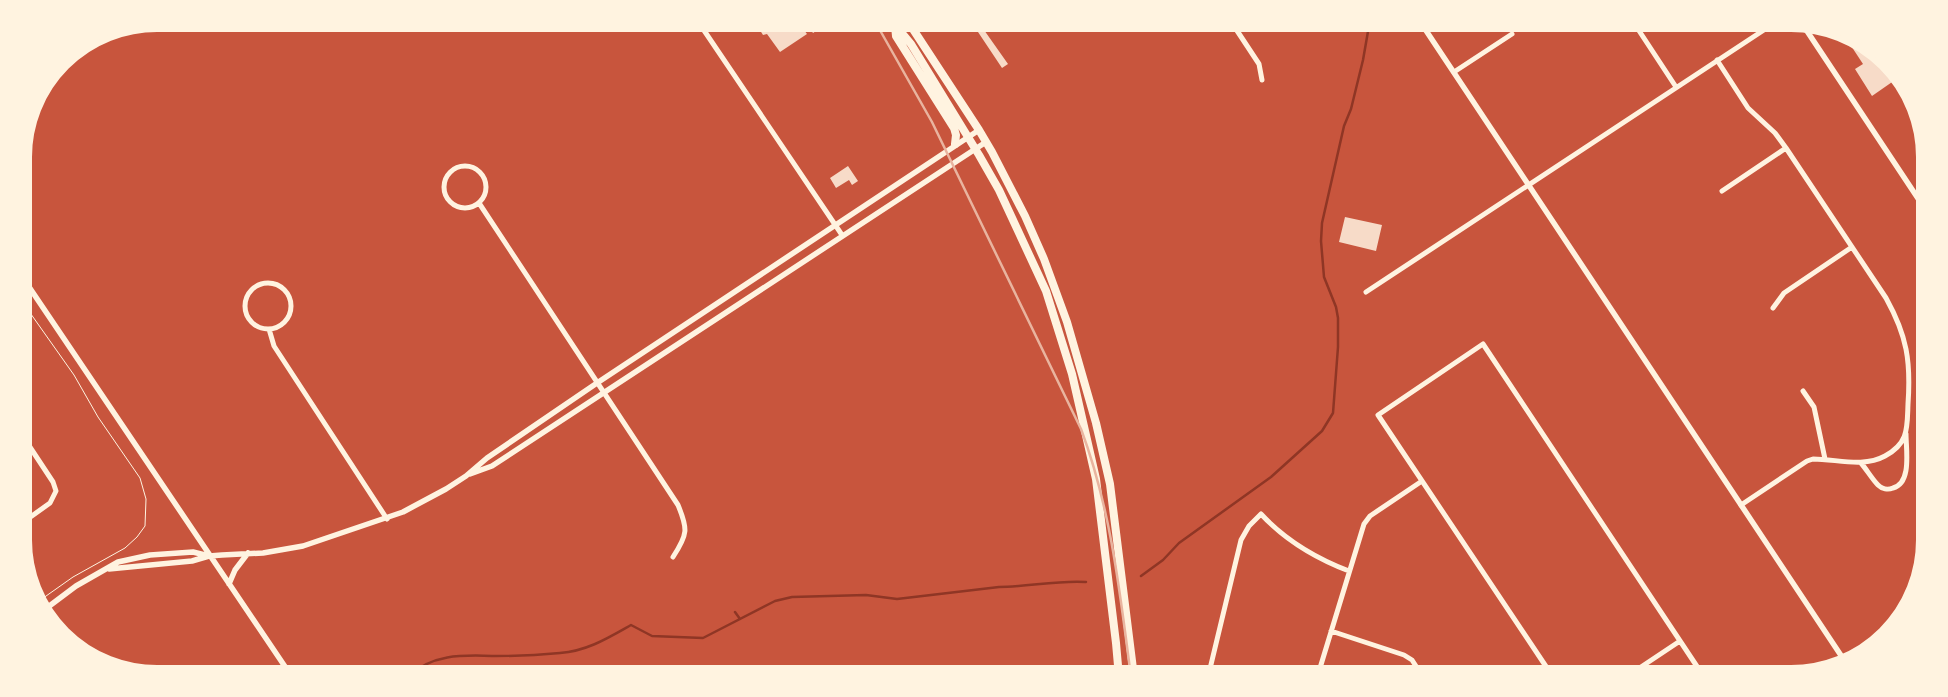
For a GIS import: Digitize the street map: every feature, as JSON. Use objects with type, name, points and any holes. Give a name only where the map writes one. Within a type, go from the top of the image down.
[{"type":"main road","points":[[894,29],[896,36],[954,128],[956,135],[955,144]]},
{"type":"main road","points":[[898,29],[911,44],[999,190],[1046,291],[1072,374],[1096,480],[1118,668]]},
{"type":"main road","points":[[913,29],[979,130],[1025,216],[1044,259],[1066,322],[1087,391],[1110,484],[1133,668]]},
{"type":"street","points":[[703,29],[842,235]]},
{"type":"street","points":[[1236,29],[1259,64],[1262,80]]},
{"type":"street","points":[[1426,29],[1741,505],[1844,657]]},
{"type":"street","points":[[1638,29],[1676,88]]},
{"type":"street","points":[[1366,292],[1765,29]]},
{"type":"street","points":[[1806,30],[1919,200]]},
{"type":"street","points":[[1454,72],[1512,34]]},
{"type":"street","points":[[1717,60],[1748,108],[1775,133],[1786,148],[1886,298],[1897,318],[1904,338],[1910,375],[1904,480],[1896,488],[1888,490],[1879,486],[1861,463]]},
{"type":"street","points":[[109,569],[192,561],[209,556],[248,554],[303,546],[387,519],[446,489],[466,476],[487,458],[596,383],[955,144],[979,130]]},
{"type":"street","points":[[466,476],[492,466],[986,142]]},
{"type":"street","points":[[1722,191],[1786,148]]},
{"type":"street","points":[[462,166],[469,166],[481,173],[485,179],[486,192],[479,203],[473,207],[458,208],[447,199],[443,185],[449,172],[462,166]]},
{"type":"street","points":[[479,203],[678,505],[684,518],[686,532],[682,544],[673,557]]},
{"type":"street","points":[[1773,308],[1784,293],[1852,247]]},
{"type":"street","points":[[270,283],[277,285],[288,295],[291,310],[284,324],[269,329],[255,326],[250,320],[245,306],[250,292],[255,287],[270,283]]},
{"type":"street","points":[[29,287],[286,668]]},
{"type":"street","points":[[269,329],[274,346],[387,519]]},
{"type":"street","points":[[1547,668],[1378,415],[1483,344],[1698,668]]},
{"type":"street","points":[[1803,391],[1814,407],[1825,459]]},
{"type":"street","points":[[1741,505],[1807,461],[1825,459],[1861,463],[1884,456],[1896,448],[1906,434]]},
{"type":"street","points":[[29,446],[53,482],[56,491],[50,503],[29,518]]},
{"type":"street","points":[[1320,668],[1364,524],[1370,516],[1422,481]]},
{"type":"street","points":[[1210,668],[1241,540],[1249,526],[1261,514],[1292,543],[1314,556],[1349,571]]},
{"type":"street","points":[[48,607],[76,586],[109,569],[118,562],[150,555],[193,552],[209,556]]},
{"type":"street","points":[[229,584],[235,570],[248,554]]},
{"type":"street","points":[[1331,631],[1404,655],[1412,660],[1417,668]]},
{"type":"street","points":[[1640,668],[1680,641]]},
{"type":"path","points":[[29,311],[74,375],[98,417],[140,478],[146,498],[145,526],[125,548],[73,577],[43,599]]},
{"type":"building","points":[[759,29],[803,29],[807,34],[780,52],[767,34],[763,35]]},
{"type":"building","points":[[810,29],[819,29],[813,33]]},
{"type":"building","points":[[976,29],[983,29],[1008,64],[1002,68]]},
{"type":"building","points":[[1849,43],[1876,60],[1894,81],[1872,96],[1855,69],[1863,64]]},
{"type":"building","points":[[848,166],[858,181],[852,185],[849,180],[836,188],[830,178]]},
{"type":"building","points":[[1345,217],[1382,225],[1376,251],[1339,242]]},
{"type":"waterway","points":[[1141,576],[1163,560],[1179,543],[1271,477],[1322,431],[1333,413],[1338,347],[1338,318],[1336,307],[1324,277],[1321,241],[1322,223],[1344,126],[1351,109],[1363,60],[1368,29]]},
{"type":"waterway","points":[[419,668],[427,663],[449,657],[536,655],[570,652],[597,643],[631,625],[652,636],[703,638],[775,601],[792,597],[866,595],[897,599],[999,587],[1086,582]]},
{"type":"waterway","points":[[735,612],[740,619]]},
{"type":"railway","points":[[881,32],[932,122],[1081,429],[1100,490],[1107,520],[1130,668]]}]
